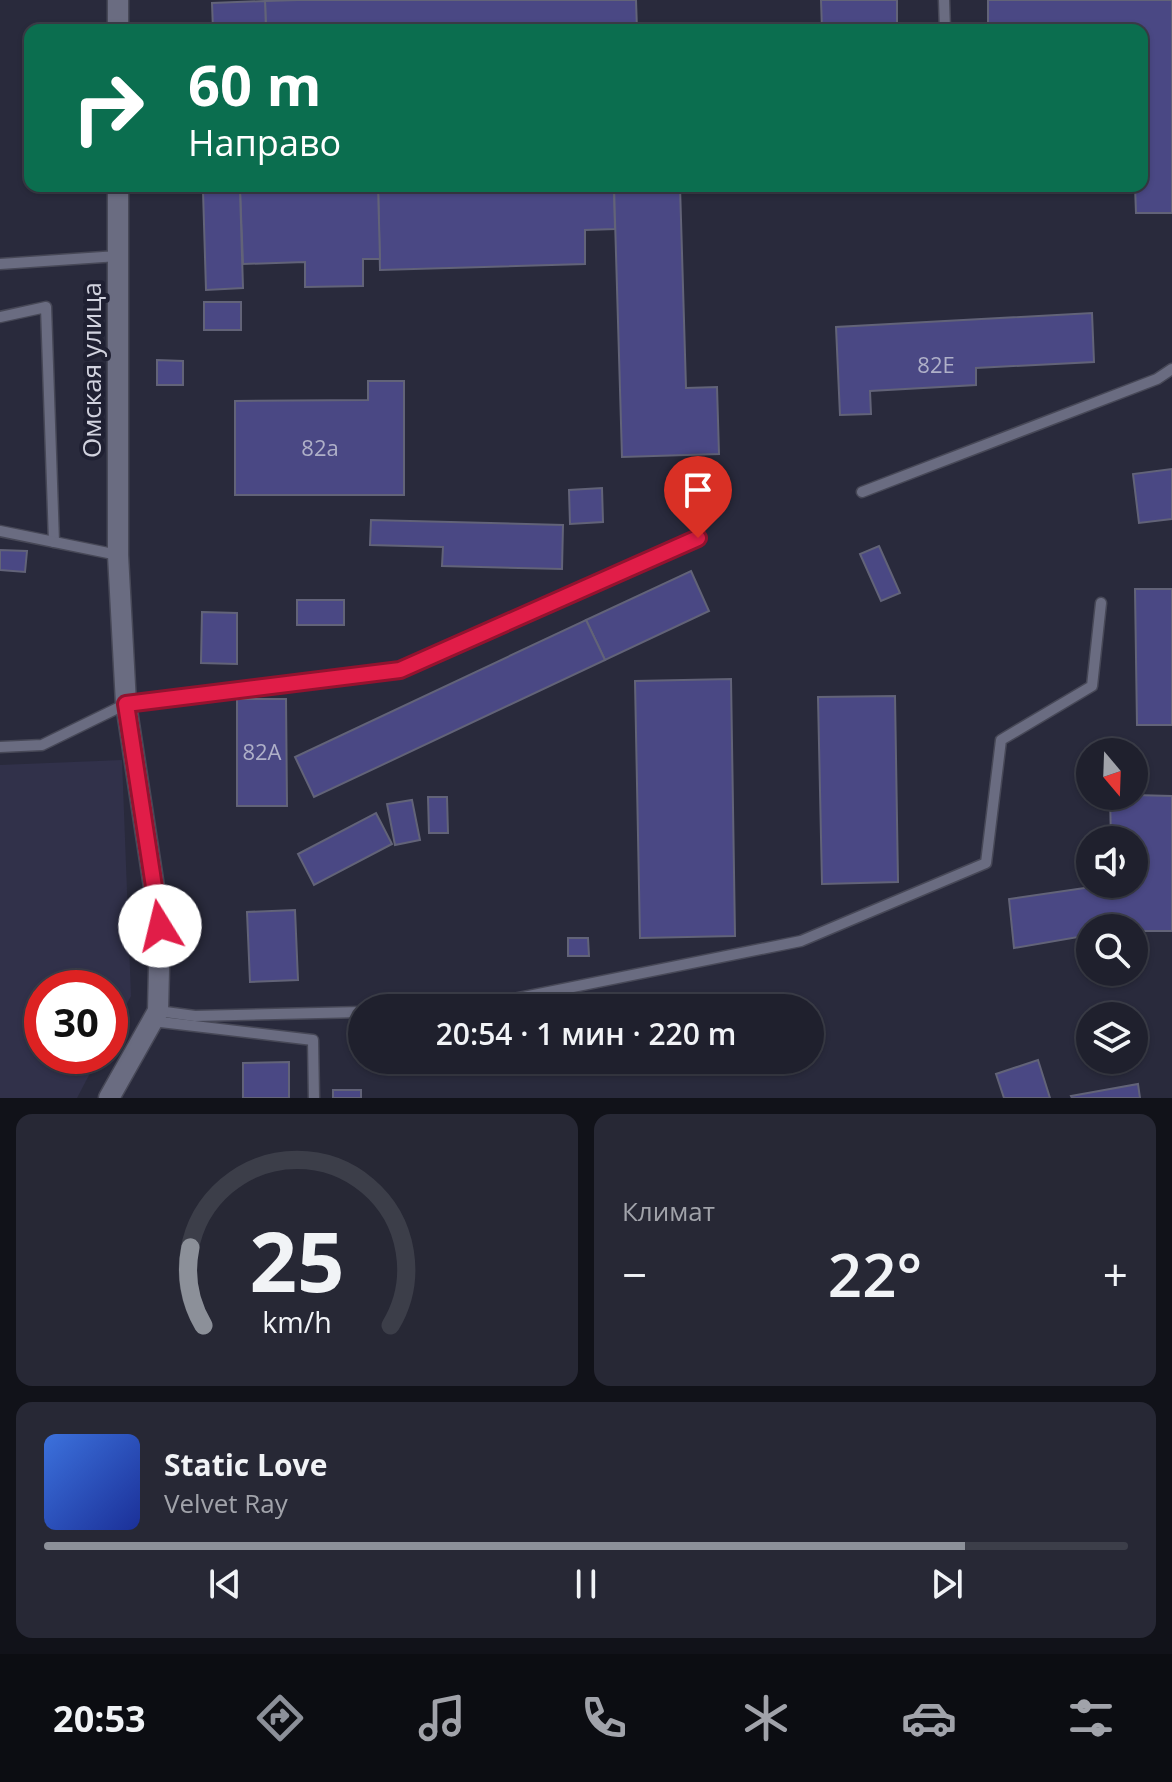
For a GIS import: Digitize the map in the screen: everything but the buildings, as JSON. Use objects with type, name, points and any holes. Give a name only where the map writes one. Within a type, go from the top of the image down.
[{"type":"street","points":[[118,0],[118,24]]},
{"type":"street","name":"Омская улица","points":[[118,192],[118,555],[126,704],[160,926],[155,1016]]},
{"type":"street","points":[[109,1098],[155,1016]]},
{"type":"lane","points":[[944,0],[945,24]]},
{"type":"lane","points":[[0,264],[118,256]]},
{"type":"lane","points":[[0,317],[46,307],[54,542]]},
{"type":"lane","points":[[862,492],[1157,379],[1172,369]]},
{"type":"lane","points":[[0,531],[118,555]]},
{"type":"lane","points":[[0,747],[42,745],[126,704],[400,670],[698,538]]},
{"type":"lane","points":[[538,994],[801,941],[986,863],[1001,740],[1092,686],[1101,603]]},
{"type":"lane","points":[[155,1016],[348,1012]]},
{"type":"lane","points":[[155,1016],[313,1040],[314,1098]]},
{"type":"shaded area","points":[[122,760],[131,996],[128,1002],[128,970],[24,970],[24,1074],[90,1074],[77,1098],[0,1098],[0,765]]},
{"type":"route","points":[[160,926],[126,704],[400,670],[698,538]]}]
